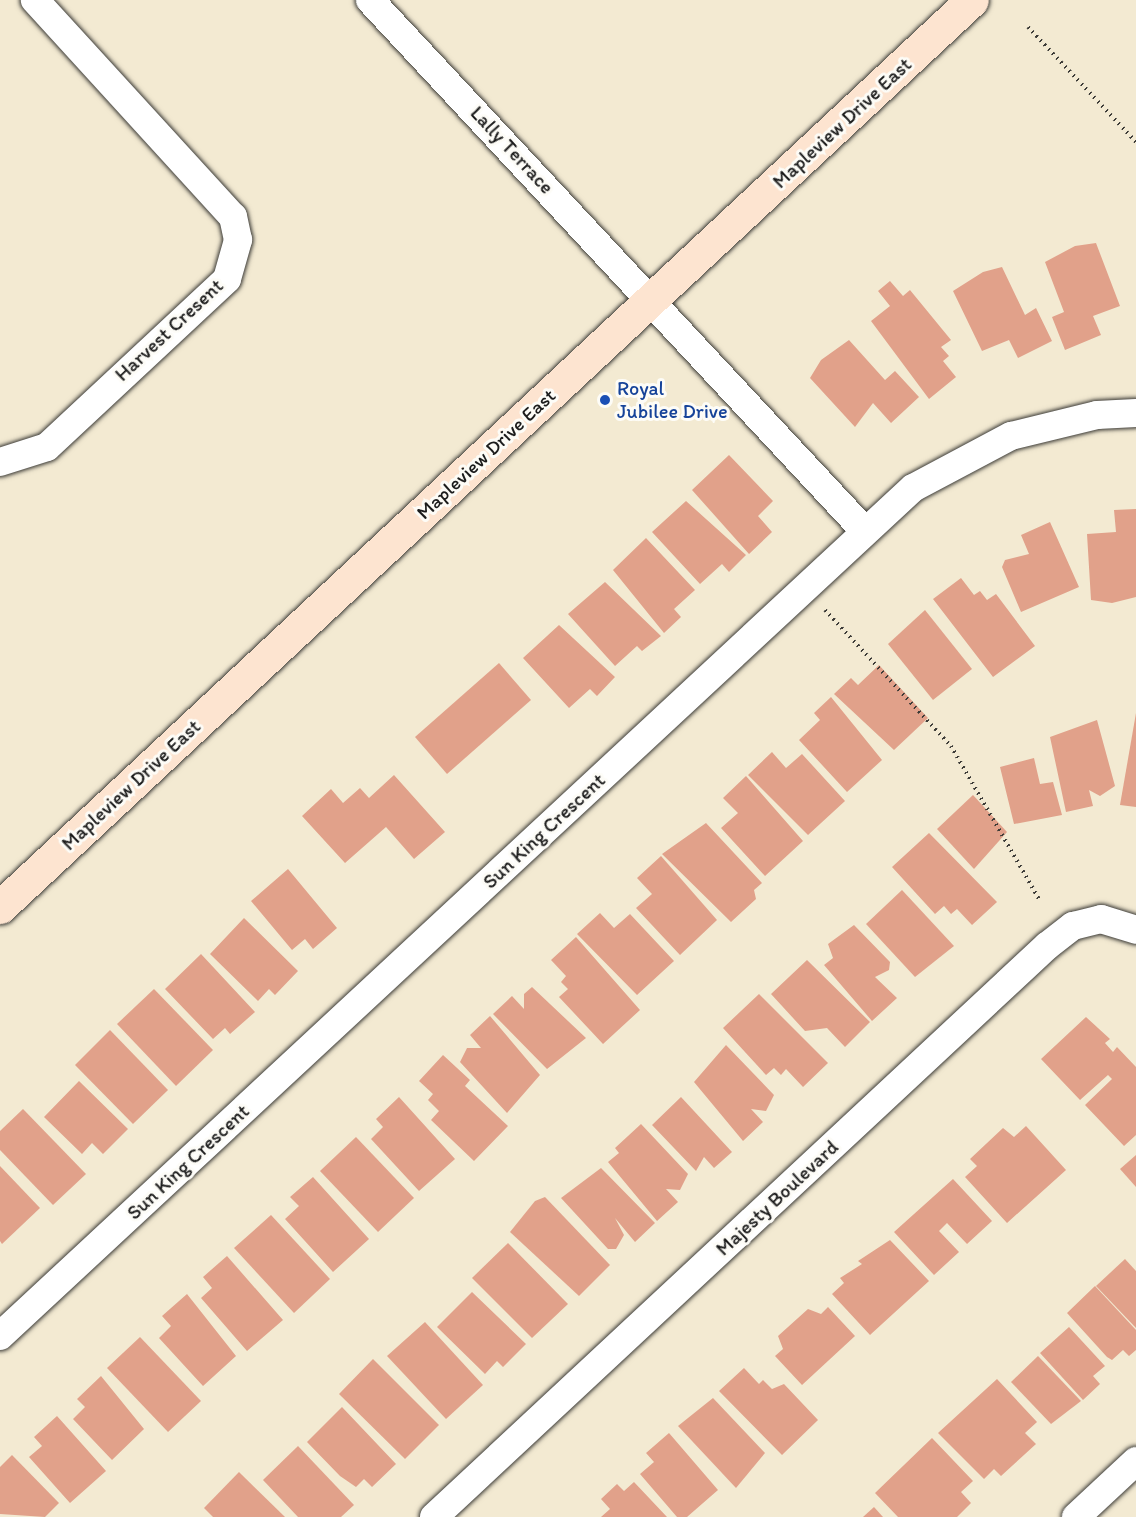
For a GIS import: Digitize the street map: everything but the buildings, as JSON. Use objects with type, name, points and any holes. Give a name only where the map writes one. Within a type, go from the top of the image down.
[{"type":"main road","name":"Mapleview Drive East","points":[[0,907],[654,301],[972,0]]},
{"type":"street","name":"Harvest Cresent","points":[[0,462],[47,447],[227,279],[238,240],[233,218],[35,0]]},
{"type":"street","name":"Lally Terrace","points":[[370,0],[654,301]]},
{"type":"street","points":[[654,301],[863,529]]},
{"type":"street","name":"Sun King Crescent","points":[[0,1336],[863,529],[913,488],[971,454],[1053,423],[1136,413]]},
{"type":"street","name":"Majesty Boulevard","points":[[434,1517],[1047,946],[1072,926],[1101,919],[1136,930]]},
{"type":"street","points":[[1076,1517],[1136,1461]]},
{"type":"path","points":[[1028,27],[1136,142]]},
{"type":"path","points":[[823,608],[951,746],[1040,898]]},
{"type":"place","name":"Royal Jubilee Drive","points":[[605,400]]}]
